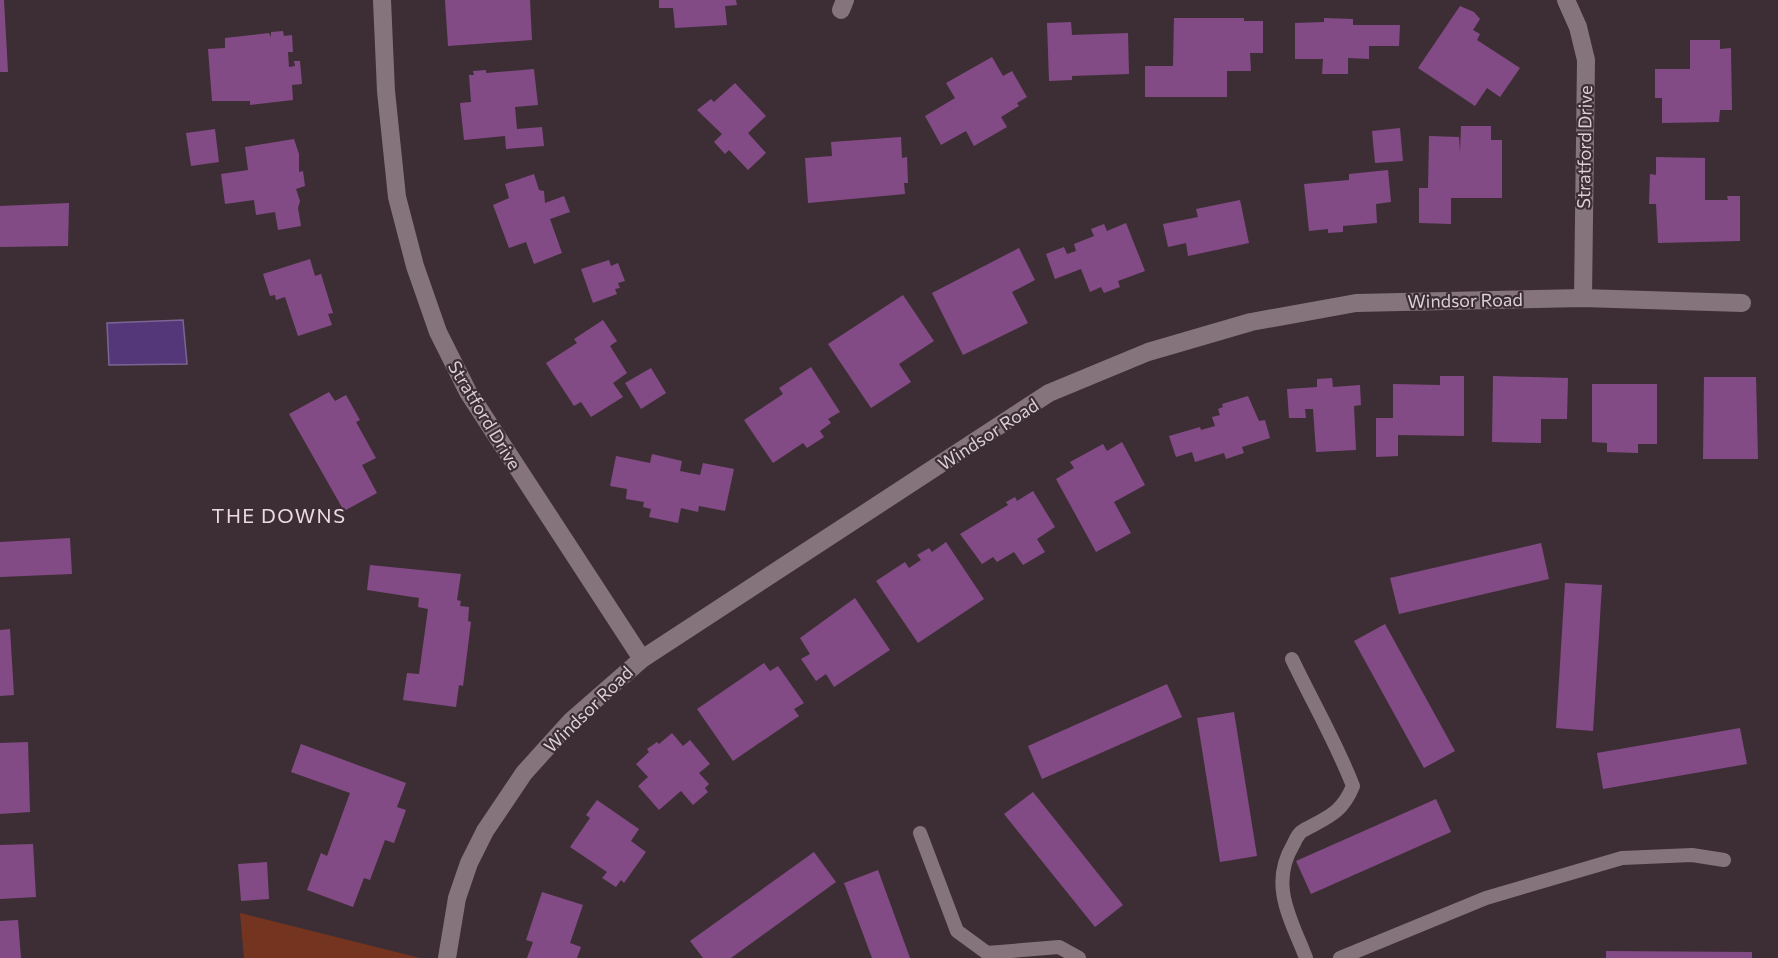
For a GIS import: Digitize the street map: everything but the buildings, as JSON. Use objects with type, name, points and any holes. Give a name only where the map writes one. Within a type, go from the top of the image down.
[{"type":"street","name":"Stratford Drive","points":[[382,0],[386,92],[397,197],[415,266],[438,332],[468,392],[642,659]]},
{"type":"street","name":"Stratford Drive","points":[[1566,0],[1578,27],[1586,60],[1582,298]]},
{"type":"street","name":"Windsor Road","points":[[447,958],[457,898],[469,863],[485,831],[524,772],[571,721],[642,659],[1049,393],[1148,352],[1251,322],[1356,303],[1582,298],[1742,303]]},
{"type":"lane","points":[[1292,659],[1322,722],[1340,752],[1353,786],[1345,805],[1320,823],[1300,832],[1282,863],[1283,899],[1306,958]]},
{"type":"lane","points":[[920,833],[957,931],[987,953],[1059,947],[1079,958]]},
{"type":"lane","points":[[1340,958],[1486,898],[1622,858],[1692,855],[1724,860]]},
{"type":"shaded area","points":[[183,320],[187,364],[109,365],[107,323]]},
{"type":"shaded area","points":[[240,913],[420,958],[244,958]]},
{"type":"district","name":"THE DOWNS","points":[[279,515]]}]
